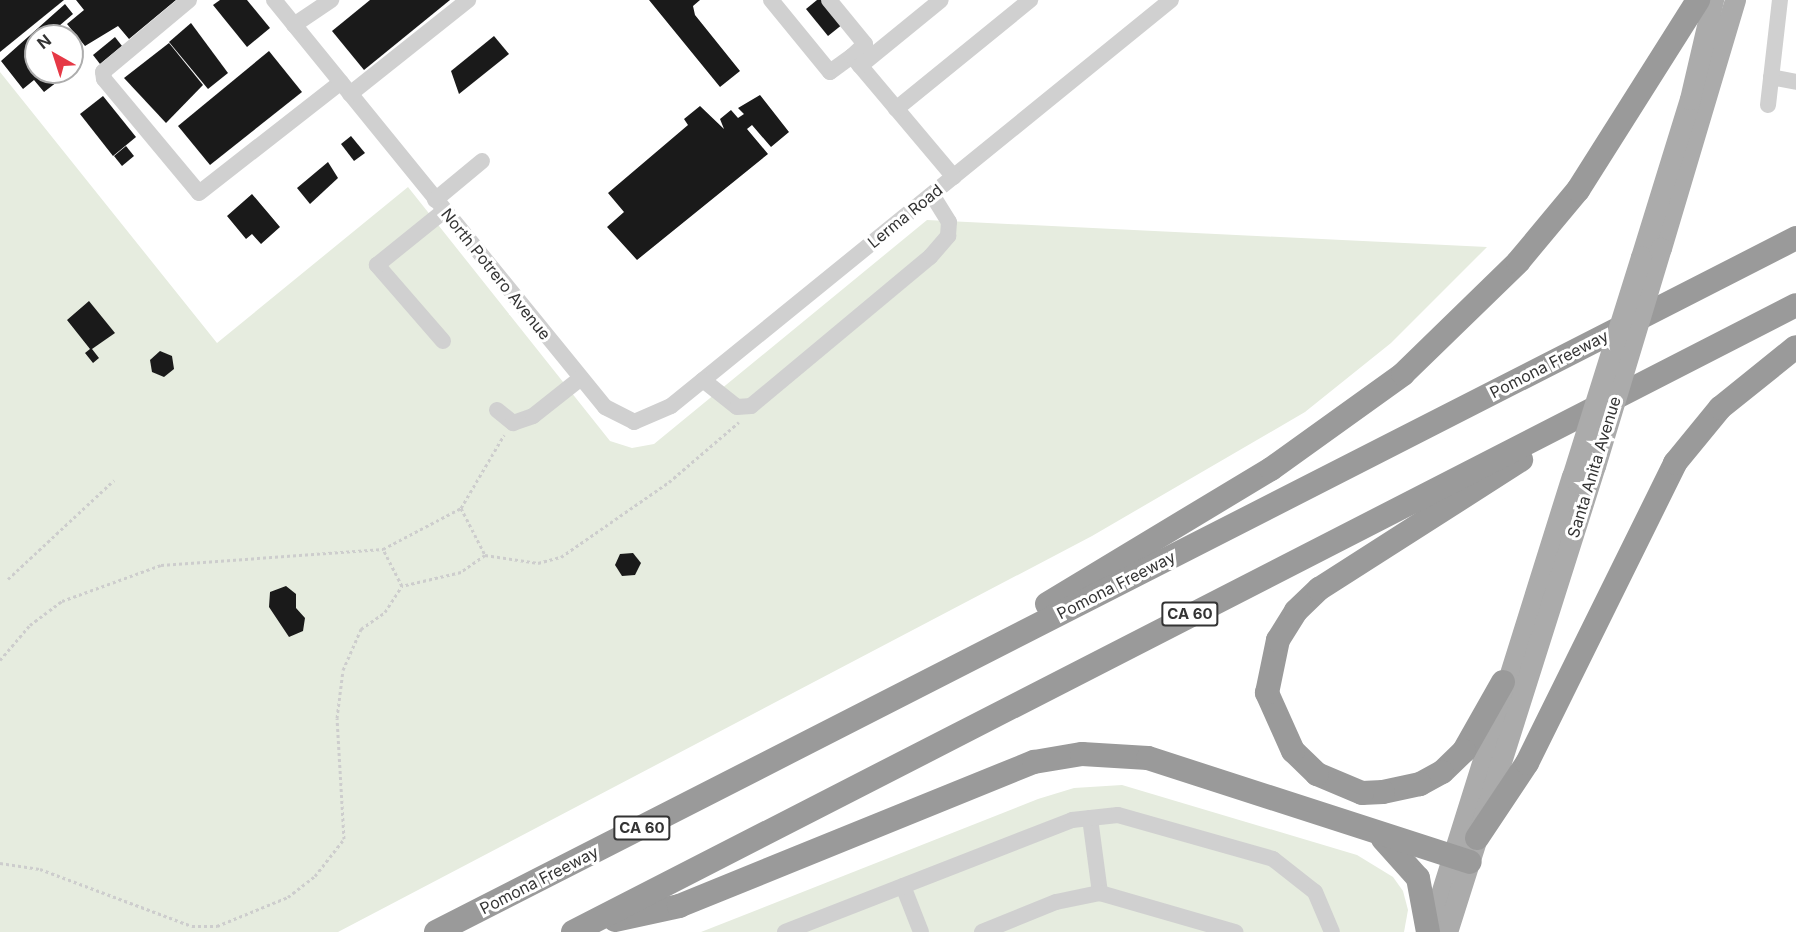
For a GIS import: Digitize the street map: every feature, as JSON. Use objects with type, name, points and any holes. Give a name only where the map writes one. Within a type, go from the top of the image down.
[{"type":"highway","points":[[849,724],[1271,469],[1403,374],[1518,262],[1578,190],[1698,0]]},
{"type":"highway","points":[[1647,314],[1796,220]]},
{"type":"highway","name":"Pomona Freeway","points":[[436,932],[849,724],[1796,238]]},
{"type":"highway","name":"CA 60","points":[[580,929],[1796,305]]},
{"type":"highway","points":[[1477,838],[1527,763],[1675,463],[1720,408],[1796,347]]},
{"type":"highway","points":[[1503,682],[1464,751],[1442,772],[1420,784],[1383,792],[1362,792],[1317,774],[1293,751],[1267,693],[1278,640],[1296,611],[1319,589],[1641,384]]},
{"type":"highway","points":[[580,929],[679,906],[1034,762],[1082,754],[1148,758],[1461,860]]},
{"type":"highway","points":[[1376,834],[1401,853],[1418,878],[1429,932]]},
{"type":"main road","name":"Santa Anita Avenue","points":[[1447,932],[1461,860],[1503,682],[1572,477],[1690,99],[1713,0]]},
{"type":"main road","name":"Santa Anita Avenue","points":[[1429,932],[1461,860],[1477,838],[1595,466],[1735,0]]},
{"type":"street","points":[[189,0],[103,72],[199,193],[468,0]]},
{"type":"street","name":"North Potrero Avenue","points":[[274,0],[605,407],[634,422]]},
{"type":"street","points":[[294,25],[331,0]]},
{"type":"street","points":[[771,0],[830,72],[856,61],[941,0]]},
{"type":"street","points":[[829,0],[865,44],[856,61]]},
{"type":"street","points":[[896,109],[1030,0]]},
{"type":"street","name":"Lerma Road","points":[[634,422],[651,419],[703,380],[1171,0]]},
{"type":"street","points":[[1768,105],[1780,0]]},
{"type":"street","points":[[856,61],[954,177]]},
{"type":"street","points":[[1771,77],[1796,82]]},
{"type":"street","points":[[443,341],[377,265],[482,161]]},
{"type":"street","points":[[703,380],[736,407],[751,406],[930,257],[948,236],[949,222],[932,195]]},
{"type":"street","points":[[497,410],[513,423],[533,416],[581,378]]},
{"type":"street","points":[[1090,818],[1100,893]]},
{"type":"street","points":[[785,932],[1090,818],[1153,822],[1273,859],[1315,892],[1332,932]]},
{"type":"street","points":[[903,886],[921,932]]},
{"type":"street","points":[[982,932],[1056,902],[1100,893],[1235,932]]},
{"type":"path","points":[[0,863],[40,869],[192,926],[217,926],[288,897],[315,876],[344,839],[337,718],[343,670],[361,628],[385,612],[402,586],[461,572],[485,555],[538,563],[561,557],[730,435],[751,406]]},
{"type":"path","points":[[0,660],[30,625],[62,601],[161,565],[383,549],[461,508],[513,423]]},
{"type":"path","points":[[9,579],[114,480]]},
{"type":"path","points":[[461,508],[485,555]]},
{"type":"path","points":[[383,549],[402,586]]},
{"type":"shaded area","points":[[0,72],[217,343],[408,187],[610,441],[632,448],[654,444],[927,220],[1487,247],[1391,343],[1305,412],[1092,536],[338,932],[0,932]]},
{"type":"shaded area","points":[[1122,785],[1357,855],[1393,877],[1403,891],[1408,910],[1404,932],[701,932],[1038,799],[1074,788]]},
{"type":"building","points":[[0,0],[64,0],[34,24],[24,24],[24,32],[0,52]]},
{"type":"building","points":[[76,0],[176,0],[129,39],[118,26],[85,46],[84,24],[67,24],[84,10]]},
{"type":"building","points":[[220,0],[247,0],[270,28],[247,47],[213,5]]},
{"type":"building","points":[[370,0],[450,0],[364,70],[332,31]]},
{"type":"building","points":[[649,0],[700,0],[693,6],[695,15],[740,71],[720,87]]},
{"type":"building","points":[[817,0],[823,0],[843,24],[828,36],[806,9]]},
{"type":"building","points":[[65,4],[73,14],[61,24],[43,24]]},
{"type":"building","points":[[191,23],[228,73],[208,89],[169,42]]},
{"type":"building","points":[[494,36],[509,54],[459,94],[451,71]]},
{"type":"building","points":[[115,37],[122,46],[100,64],[93,55]]},
{"type":"building","points":[[24,41],[24,84],[29,84],[23,89],[1,61]]},
{"type":"building","points":[[169,43],[203,85],[166,123],[124,78]]},
{"type":"building","points":[[269,51],[302,92],[210,165],[178,126]]},
{"type":"building","points":[[37,84],[54,84],[44,92]]},
{"type":"building","points":[[760,95],[789,132],[771,147],[752,125],[747,129],[768,154],[637,260],[607,227],[624,212],[608,193],[688,125],[684,119],[700,106],[724,129],[720,119],[731,110],[738,118],[744,114],[738,108]]},
{"type":"building","points":[[103,96],[136,137],[113,156],[80,114]]},
{"type":"building","points":[[351,136],[365,153],[354,161],[341,144]]},
{"type":"building","points":[[126,146],[134,156],[122,166],[114,156]]},
{"type":"building","points":[[328,162],[338,178],[310,204],[297,188]]},
{"type":"building","points":[[252,194],[280,227],[261,244],[252,234],[246,239],[227,216]]},
{"type":"building","points":[[89,301],[115,333],[92,349],[99,358],[93,363],[85,353],[90,349],[67,320]]},
{"type":"building","points":[[160,351],[172,356],[174,369],[164,377],[152,372],[150,360]]},
{"type":"building","points":[[633,553],[641,563],[635,575],[622,576],[615,565],[620,554]]},
{"type":"building","points":[[286,586],[296,594],[296,608],[305,618],[303,631],[289,637],[269,607],[270,592]]}]
